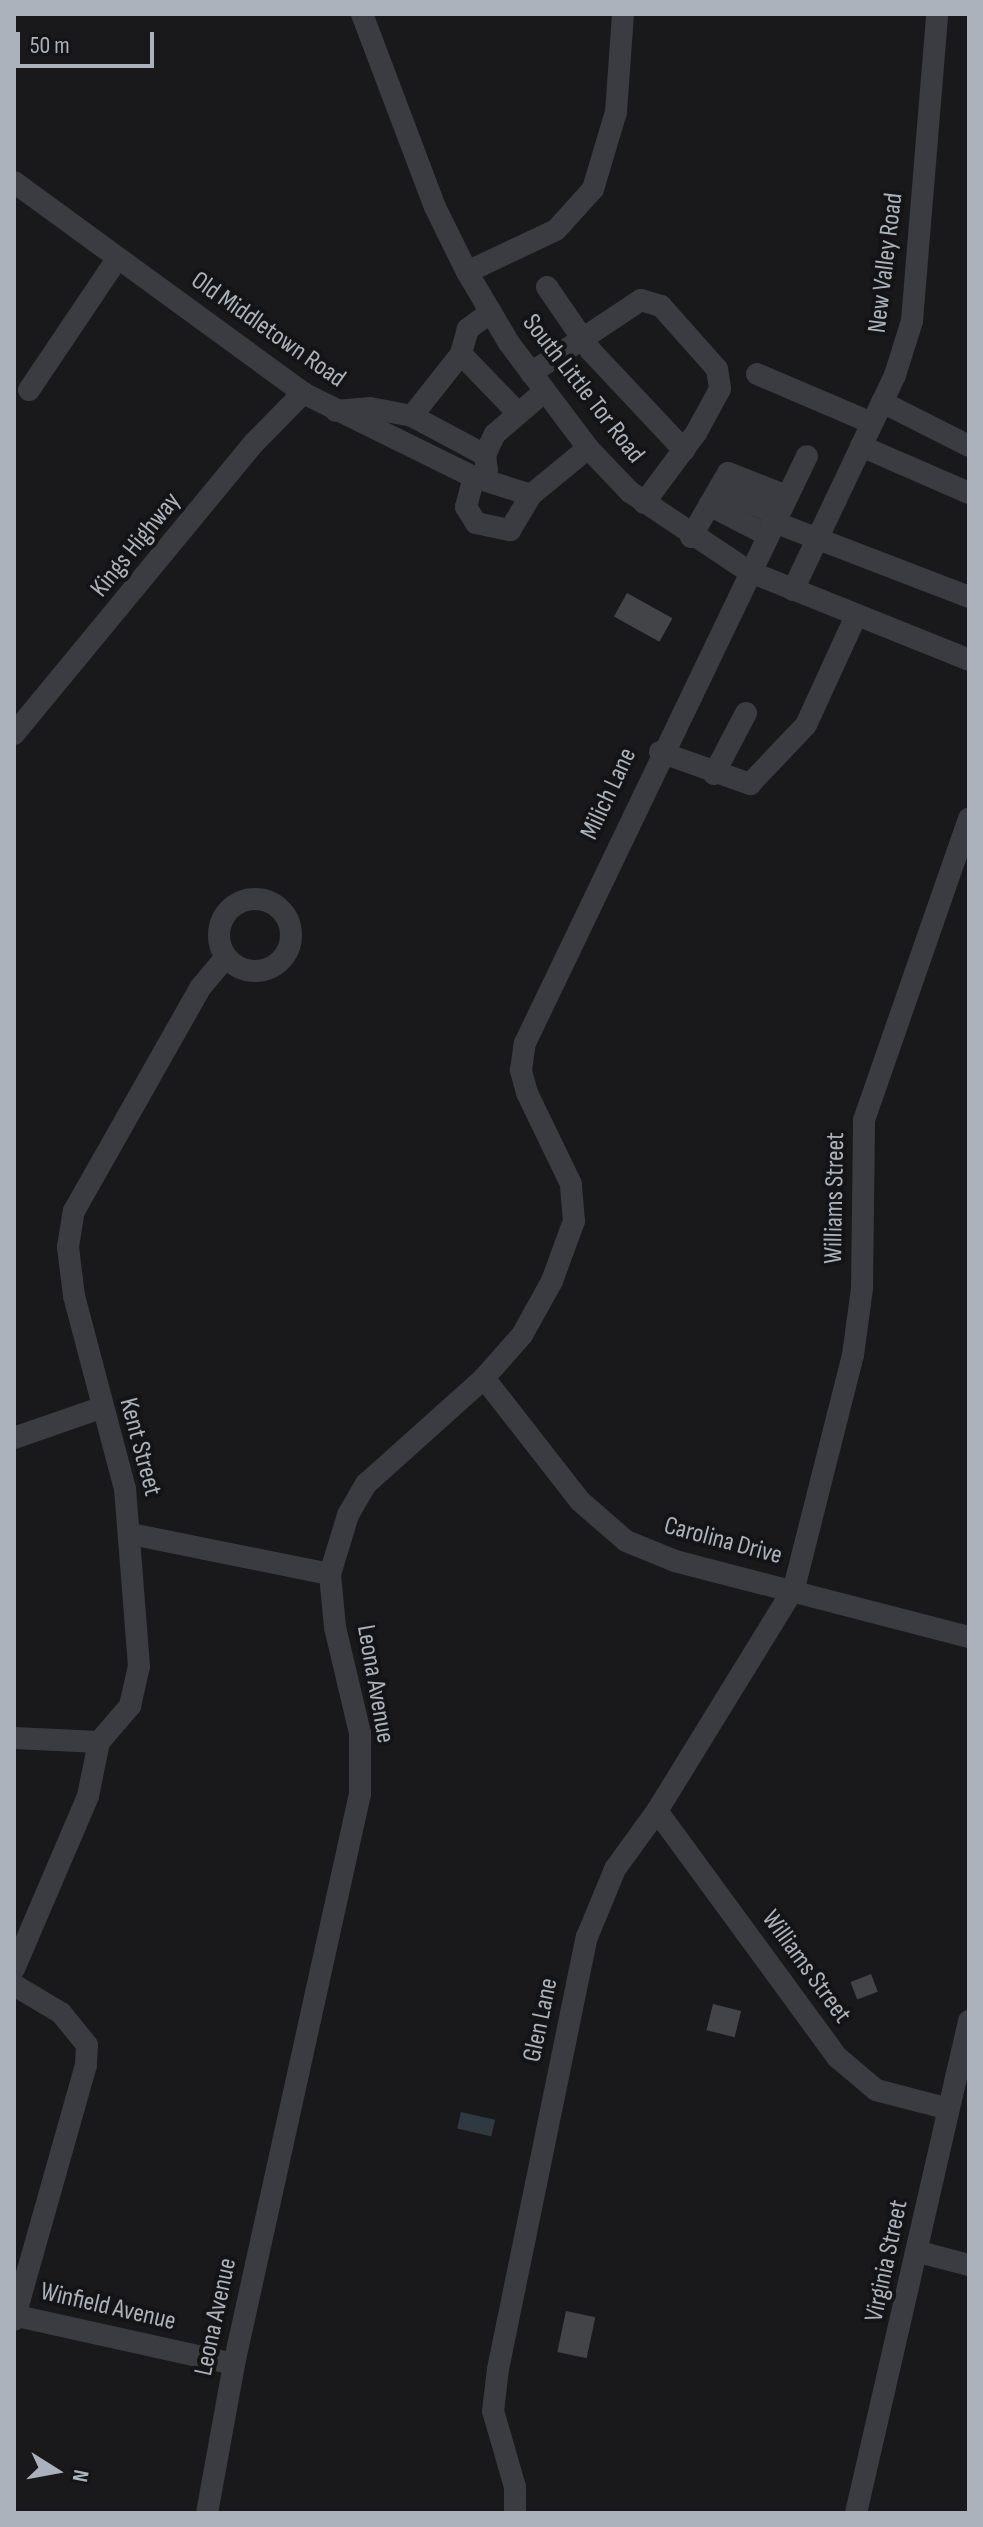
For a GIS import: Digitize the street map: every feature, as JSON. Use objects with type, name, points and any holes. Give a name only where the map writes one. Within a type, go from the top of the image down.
[{"type":"street","name":"South Little Tor Road","points":[[362,14],[435,207],[467,272],[538,382],[588,448],[644,503],[691,537],[748,571],[856,616],[968,657]]},
{"type":"street","points":[[467,272],[556,230],[593,189],[616,112],[623,14]]},
{"type":"street","name":"New Valley Road","points":[[793,590],[882,402],[912,321],[937,14]]},
{"type":"street","name":"Old Middletown Road","points":[[14,182],[303,393],[335,411],[481,478],[531,495]]},
{"type":"street","points":[[29,390],[117,259]]},
{"type":"street","points":[[547,287],[582,338],[684,450]]},
{"type":"street","points":[[588,448],[531,495],[510,530],[486,528],[466,507],[481,478],[485,455],[495,434],[538,382],[582,338],[641,300],[661,306],[722,379],[684,450],[644,503]]},
{"type":"street","points":[[412,416],[461,354],[468,329],[491,312]]},
{"type":"street","points":[[461,354],[516,411]]},
{"type":"street","points":[[757,374],[872,423]]},
{"type":"street","name":"Kings Highway","points":[[17,723],[255,442],[303,393]]},
{"type":"street","points":[[882,402],[969,446]]},
{"type":"street","points":[[335,411],[370,408],[412,416],[485,455]]},
{"type":"street","points":[[861,446],[969,493]]},
{"type":"street","name":"Milich Lane","points":[[525,1043],[660,752],[807,456]]},
{"type":"street","points":[[691,537],[733,472],[776,517]]},
{"type":"street","points":[[715,496],[776,517],[817,540],[969,597]]},
{"type":"street","points":[[660,752],[714,774],[750,784],[767,770],[806,725],[856,616]]},
{"type":"street","points":[[714,774],[746,713]]},
{"type":"street","name":"Williams Street","points":[[794,1588],[853,1355],[862,1288],[864,1120],[969,819]]},
{"type":"street","name":"Kent Street","points":[[14,1969],[88,1796],[99,1742],[130,1706],[139,1666],[131,1534],[125,1489],[100,1408],[74,1296],[68,1247],[74,1211],[200,988],[226,957]]},
{"type":"street","name":"Leona Avenue","points":[[207,2513],[234,2364],[360,1794],[360,1733],[335,1627],[330,1574],[348,1515],[366,1484],[484,1378],[522,1335],[552,1281],[574,1221],[571,1184],[527,1093],[521,1070],[525,1043]]},
{"type":"street","name":"Carolina Drive","points":[[484,1378],[580,1501],[626,1541],[675,1561],[794,1588],[969,1637]]},
{"type":"street","points":[[14,1438],[100,1408]]},
{"type":"street","points":[[131,1534],[330,1574]]},
{"type":"street","name":"Glen Lane","points":[[515,2513],[515,2487],[493,2411],[504,2338],[587,1937],[615,1869],[657,1811],[794,1588]]},
{"type":"street","points":[[14,1738],[99,1742]]},
{"type":"street","name":"Williams Street","points":[[657,1811],[837,2057],[876,2090],[945,2108]]},
{"type":"street","points":[[14,1985],[61,2013],[87,2045],[86,2065],[16,2318]]},
{"type":"street","name":"Virginia Street","points":[[860,2512],[919,2252],[945,2108],[969,2021]]},
{"type":"street","points":[[919,2252],[969,2265]]},
{"type":"street","name":"Winfield Avenue","points":[[16,2318],[234,2364]]},
{"type":"shaded area","points":[[461,2112],[495,2120],[491,2136],[457,2129]]},
{"type":"building","points":[[627,593],[672,618],[659,642],[614,617]]},
{"type":"building","points":[[871,1974],[878,1992],[857,2000],[850,1982]]},
{"type":"building","points":[[713,2004],[741,2011],[735,2037],[706,2030]]},
{"type":"building","points":[[566,2311],[595,2317],[587,2358],[557,2352]]}]
